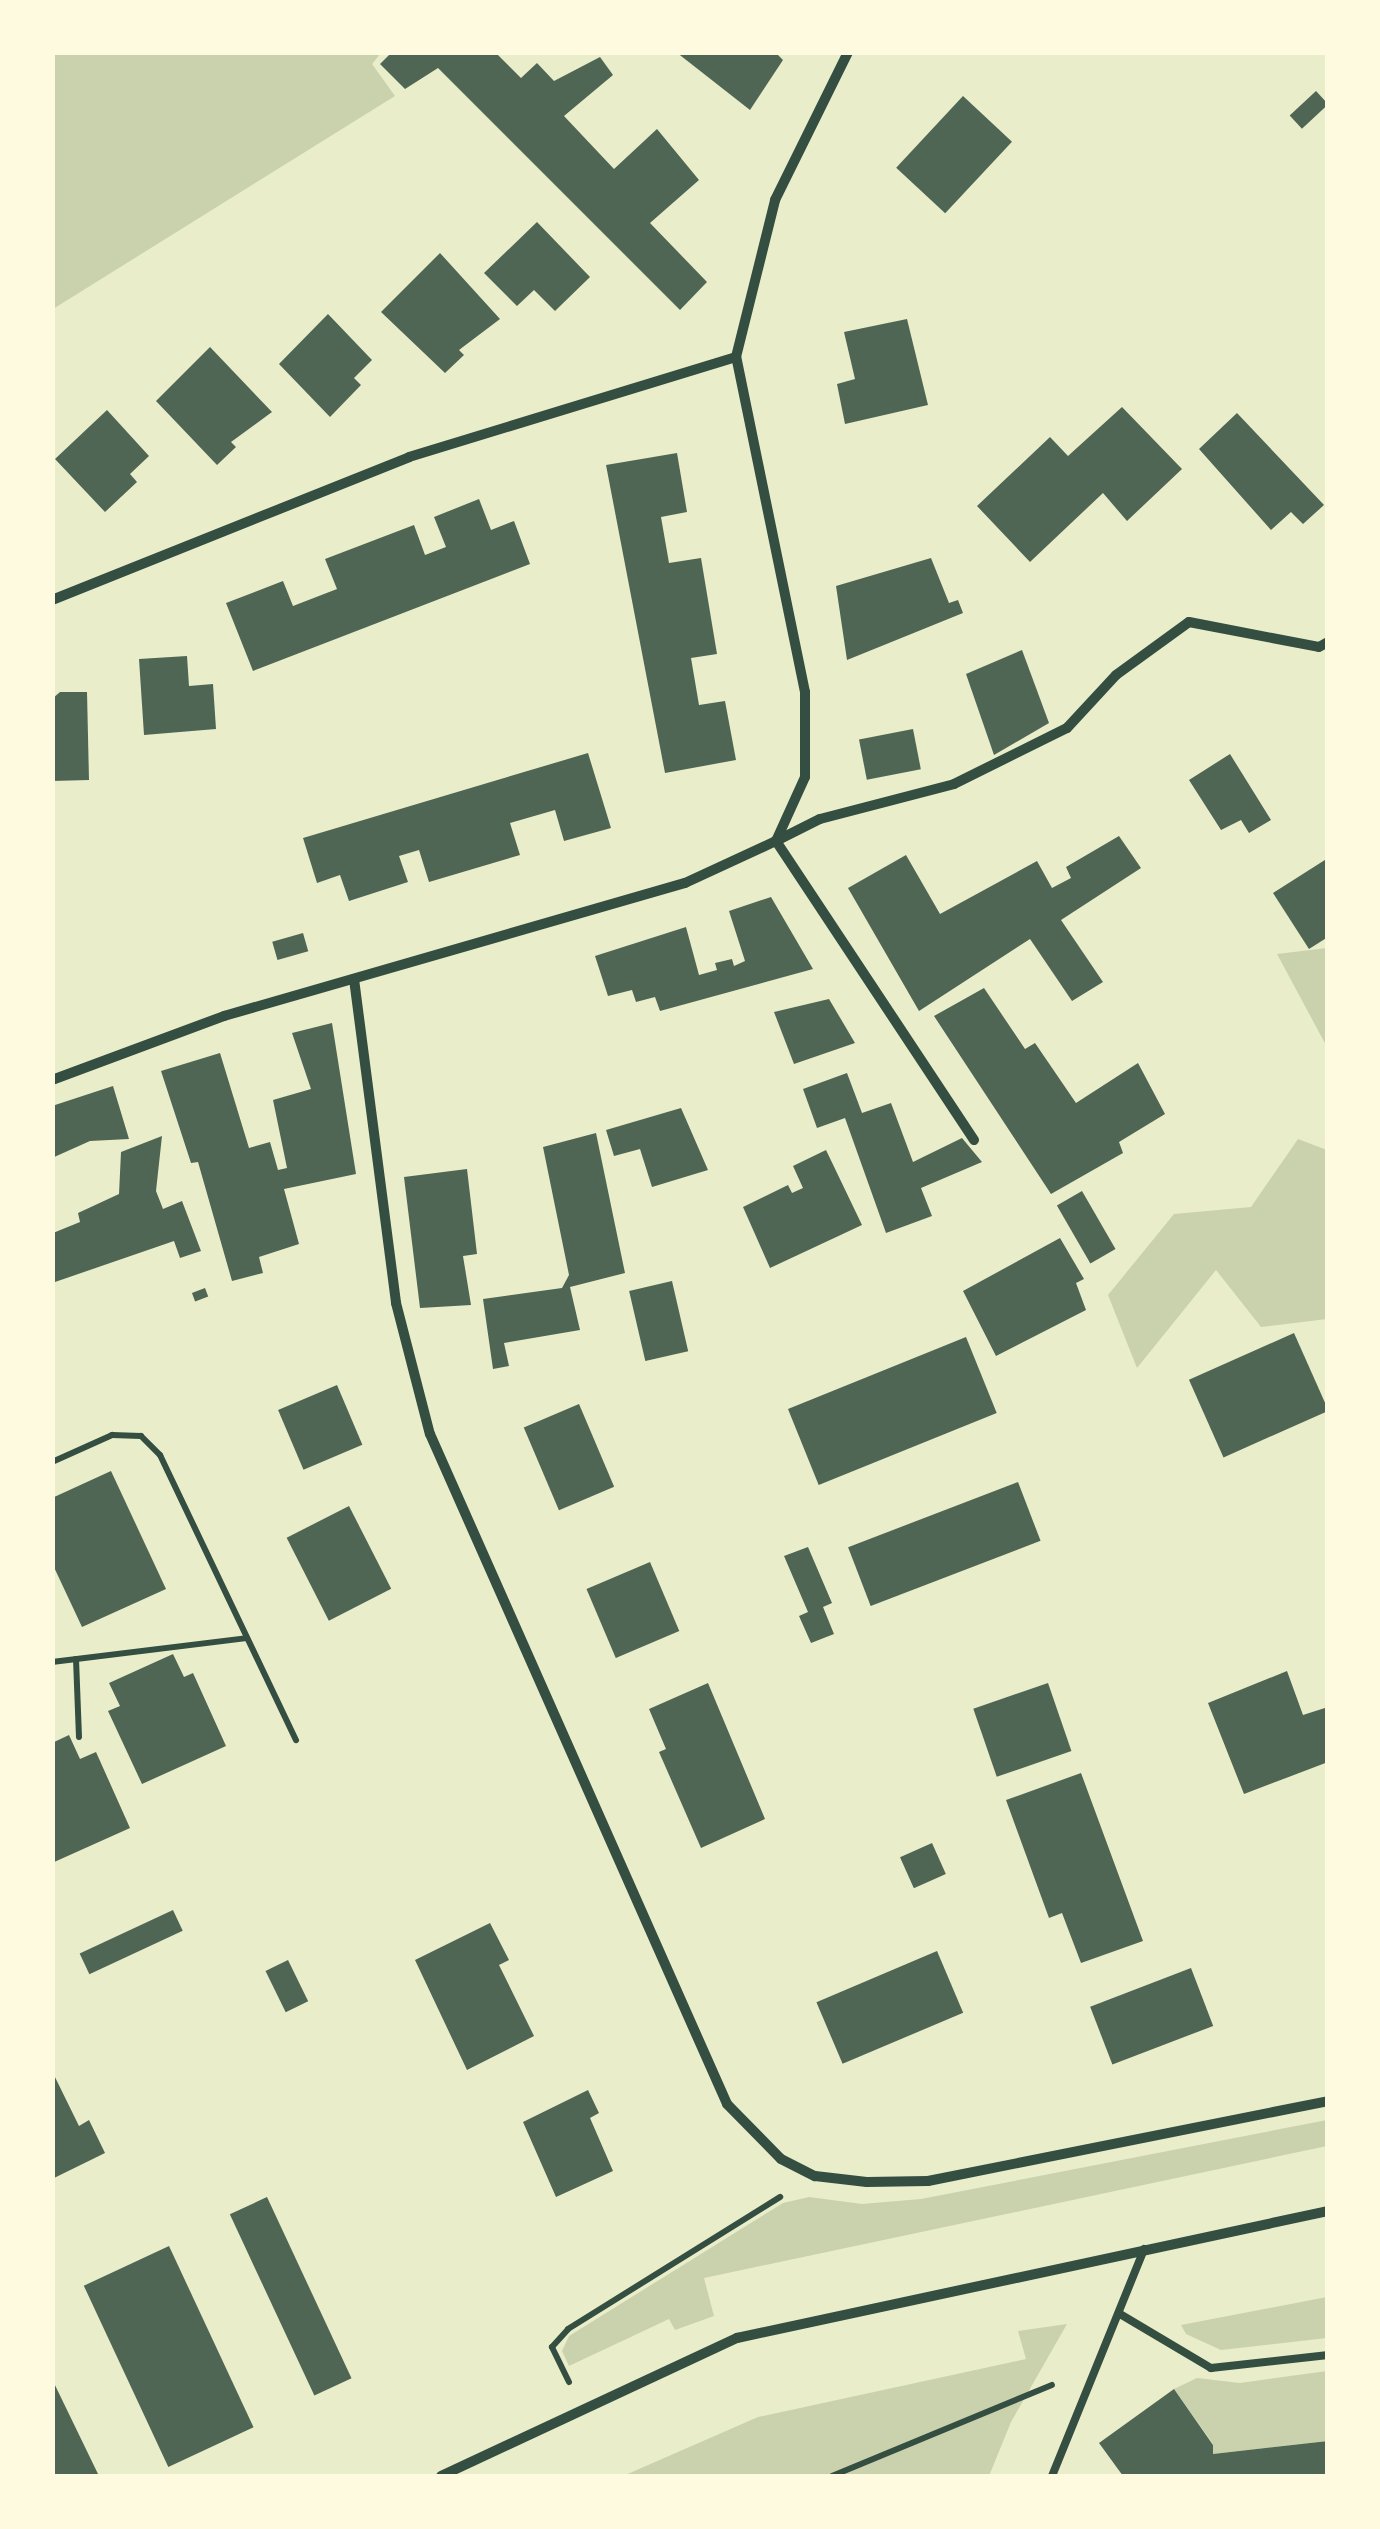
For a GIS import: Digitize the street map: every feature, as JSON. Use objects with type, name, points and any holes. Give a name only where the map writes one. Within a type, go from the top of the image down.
[{"type":"street","points":[[776,841],[805,776],[805,692],[736,358],[776,200],[848,52]]},
{"type":"street","points":[[52,600],[409,457],[736,358]]},
{"type":"street","points":[[52,1080],[224,1016],[685,882],[820,820],[954,784],[1066,728],[1116,675],[1189,622],[1319,647],[1328,642]]},
{"type":"street","points":[[776,841],[974,1140]]},
{"type":"street","points":[[354,978],[396,1303],[430,1434],[727,2104],[781,2159],[815,2176],[928,2181],[1328,2102]]},
{"type":"street","points":[[441,2476],[736,2338],[1145,2246],[1328,2211]]},
{"type":"lane","points":[[1052,2476],[1102,2361],[1145,2246]]},
{"type":"lane","points":[[1120,2314],[1211,2368],[1328,2355]]},
{"type":"path","points":[[52,1462],[112,1434],[141,1436],[160,1454],[296,1740]]},
{"type":"path","points":[[52,1662],[247,1638]]},
{"type":"path","points":[[76,1659],[79,1737]]},
{"type":"path","points":[[583,2410],[552,2347],[568,2329],[815,2176]]},
{"type":"path","points":[[832,2476],[1102,2361]]},
{"type":"green space","points":[[53,52],[381,53],[372,64],[395,96],[53,309]]},
{"type":"green space","points":[[1328,948],[1327,1047],[1277,954]]},
{"type":"green space","points":[[1298,1139],[1327,1150],[1327,1319],[1261,1327],[1216,1270],[1137,1368],[1108,1295],[1174,1214],[1251,1207]]},
{"type":"green space","points":[[1327,2120],[1327,2146],[704,2278],[714,2316],[675,2330],[669,2319],[569,2366],[562,2351],[569,2336],[783,2203],[809,2197],[862,2204],[921,2199]]},
{"type":"green space","points":[[1327,2297],[1327,2338],[1221,2350],[1186,2334],[1181,2325]]},
{"type":"green space","points":[[1067,2324],[1011,2422],[989,2476],[623,2476],[758,2417],[1026,2359],[1018,2331]]},
{"type":"green space","points":[[1327,2371],[1327,2441],[1213,2454],[1213,2444],[1174,2389],[1197,2378],[1240,2383]]},
{"type":"building","points":[[392,52],[495,52],[521,78],[537,63],[554,81],[600,57],[613,75],[564,116],[614,169],[657,129],[699,180],[650,223],[707,282],[680,310],[438,68],[405,89],[380,64]]},
{"type":"building","points":[[676,52],[775,52],[783,60],[750,110]]},
{"type":"building","points":[[1316,91],[1328,104],[1302,129],[1290,116]]},
{"type":"building","points":[[963,96],[1012,142],[945,213],[896,168]]},
{"type":"building","points":[[537,222],[590,277],[555,311],[534,290],[517,306],[484,273]]},
{"type":"building","points":[[440,253],[500,319],[459,350],[464,355],[445,373],[381,312]]},
{"type":"building","points":[[328,314],[372,360],[354,378],[361,385],[330,417],[279,364]]},
{"type":"building","points":[[907,319],[928,405],[845,424],[837,384],[855,379],[844,332]]},
{"type":"building","points":[[210,347],[272,412],[231,442],[236,447],[217,465],[156,401]]},
{"type":"building","points":[[1122,407],[1182,469],[1127,521],[1103,493],[1030,562],[977,506],[1050,437],[1068,456]]},
{"type":"building","points":[[107,410],[149,456],[130,474],[137,482],[105,512],[55,459]]},
{"type":"building","points":[[1237,413],[1324,505],[1303,524],[1291,512],[1271,530],[1199,449]]},
{"type":"building","points":[[677,453],[687,512],[661,517],[669,563],[701,558],[717,654],[691,658],[699,705],[725,701],[736,760],[665,773],[606,465]]},
{"type":"building","points":[[479,499],[491,530],[514,521],[530,564],[253,671],[226,603],[283,581],[293,606],[337,589],[325,559],[414,525],[425,555],[446,547],[434,517]]},
{"type":"building","points":[[931,558],[949,603],[958,600],[963,613],[847,660],[836,586]]},
{"type":"building","points":[[1022,650],[1049,723],[994,755],[966,674]]},
{"type":"building","points":[[187,656],[189,686],[213,684],[216,729],[144,735],[139,659]]},
{"type":"building","points":[[60,692],[87,692],[89,780],[52,781],[52,699]]},
{"type":"building","points":[[913,729],[921,769],[867,780],[859,739]]},
{"type":"building","points":[[588,753],[611,828],[564,841],[555,810],[510,823],[520,855],[429,882],[419,850],[399,856],[408,882],[349,901],[340,875],[317,883],[303,838]]},
{"type":"building","points":[[1230,754],[1271,820],[1249,833],[1241,820],[1221,830],[1189,780]]},
{"type":"building","points":[[1119,836],[1141,868],[1061,920],[1103,982],[1072,1001],[1030,939],[919,1011],[848,888],[906,855],[940,914],[1037,861],[1052,888],[1071,878],[1066,867]]},
{"type":"building","points":[[1328,858],[1328,937],[1309,949],[1273,893]]},
{"type":"building","points":[[771,897],[813,969],[660,1011],[655,997],[636,1002],[632,990],[608,996],[595,956],[686,927],[699,975],[717,970],[715,963],[732,959],[734,966],[745,961],[729,911]]},
{"type":"building","points":[[303,933],[308,951],[277,960],[272,942]]},
{"type":"building","points":[[984,988],[1025,1049],[1035,1043],[1076,1103],[1138,1063],[1165,1114],[1119,1142],[1123,1153],[1051,1194],[934,1016]]},
{"type":"building","points":[[829,999],[855,1043],[794,1064],[774,1012]]},
{"type":"building","points":[[332,1023],[356,1174],[284,1189],[299,1244],[259,1257],[263,1273],[232,1281],[198,1162],[191,1163],[161,1071],[220,1053],[249,1148],[270,1142],[278,1170],[287,1168],[273,1100],[311,1089],[292,1033]]},
{"type":"building","points":[[847,1073],[862,1113],[891,1103],[913,1162],[962,1138],[982,1162],[921,1188],[932,1216],[886,1233],[845,1118],[817,1128],[803,1089]]},
{"type":"building","points":[[113,1086],[129,1139],[90,1141],[52,1158],[52,1106]]},
{"type":"building","points":[[681,1108],[708,1170],[652,1187],[640,1149],[614,1156],[606,1130]]},
{"type":"building","points":[[596,1133],[625,1273],[570,1287],[580,1330],[504,1343],[509,1366],[493,1369],[483,1299],[562,1288],[569,1275],[543,1147]]},
{"type":"building","points":[[162,1136],[156,1191],[163,1209],[182,1201],[201,1251],[180,1258],[174,1241],[55,1282],[53,1233],[80,1222],[78,1213],[119,1194],[121,1152]]},
{"type":"building","points":[[826,1150],[862,1225],[770,1268],[743,1207],[788,1185],[792,1193],[803,1188],[793,1166]]},
{"type":"building","points":[[467,1169],[477,1254],[463,1256],[471,1305],[420,1308],[404,1177]]},
{"type":"building","points":[[1082,1191],[1116,1249],[1090,1264],[1057,1206]]},
{"type":"building","points":[[1060,1238],[1084,1279],[1076,1283],[1086,1310],[996,1356],[963,1291]]},
{"type":"building","points":[[672,1281],[688,1351],[645,1361],[629,1291]]},
{"type":"building","points":[[205,1288],[208,1296],[195,1301],[192,1293]]},
{"type":"building","points":[[1294,1333],[1328,1411],[1224,1457],[1189,1380]]},
{"type":"building","points":[[966,1337],[997,1413],[819,1485],[788,1409]]},
{"type":"building","points":[[337,1385],[362,1445],[303,1470],[278,1410]]},
{"type":"building","points":[[579,1404],[614,1487],[559,1510],[524,1427]]},
{"type":"building","points":[[111,1471],[166,1589],[82,1627],[52,1563],[52,1498]]},
{"type":"building","points":[[1018,1482],[1041,1541],[871,1606],[848,1547]]},
{"type":"building","points":[[349,1506],[391,1589],[329,1621],[287,1538]]},
{"type":"building","points":[[808,1547],[832,1603],[823,1607],[834,1634],[811,1643],[799,1616],[808,1612],[784,1556]]},
{"type":"building","points":[[650,1562],[679,1631],[616,1658],[586,1589]]},
{"type":"building","points":[[173,1654],[184,1677],[193,1673],[226,1746],[142,1784],[108,1711],[120,1706],[109,1683]]},
{"type":"building","points":[[1287,1671],[1303,1715],[1328,1707],[1328,1762],[1244,1794],[1208,1703]]},
{"type":"building","points":[[708,1683],[765,1819],[701,1848],[659,1752],[666,1749],[649,1709]]},
{"type":"building","points":[[1048,1683],[1071,1751],[997,1777],[973,1709]]},
{"type":"building","points":[[69,1735],[80,1759],[96,1752],[130,1828],[52,1863],[52,1743]]},
{"type":"building","points":[[1081,1773],[1143,1941],[1081,1963],[1062,1913],[1049,1918],[1006,1800]]},
{"type":"building","points":[[932,1843],[946,1874],[914,1888],[900,1857]]},
{"type":"building","points":[[173,1910],[183,1931],[89,1974],[80,1954]]},
{"type":"building","points":[[490,1923],[509,1960],[499,1965],[534,2036],[467,2070],[415,1960]]},
{"type":"building","points":[[937,1951],[963,2013],[843,2064],[816,2002]]},
{"type":"building","points":[[288,1960],[308,2001],[286,2012],[266,1971]]},
{"type":"building","points":[[1191,1968],[1213,2026],[1112,2065],[1090,2007]]},
{"type":"building","points":[[52,2071],[79,2126],[89,2120],[105,2153],[52,2179]]},
{"type":"building","points":[[588,2090],[599,2113],[590,2118],[613,2171],[556,2197],[523,2122]]},
{"type":"building","points":[[267,2197],[352,2378],[314,2396],[230,2214]]},
{"type":"building","points":[[169,2246],[254,2427],[168,2467],[84,2286]]},
{"type":"building","points":[[52,2379],[99,2476],[52,2476]]},
{"type":"building","points":[[1174,2389],[1213,2445],[1213,2454],[1328,2441],[1328,2476],[1123,2476],[1099,2443]]}]
